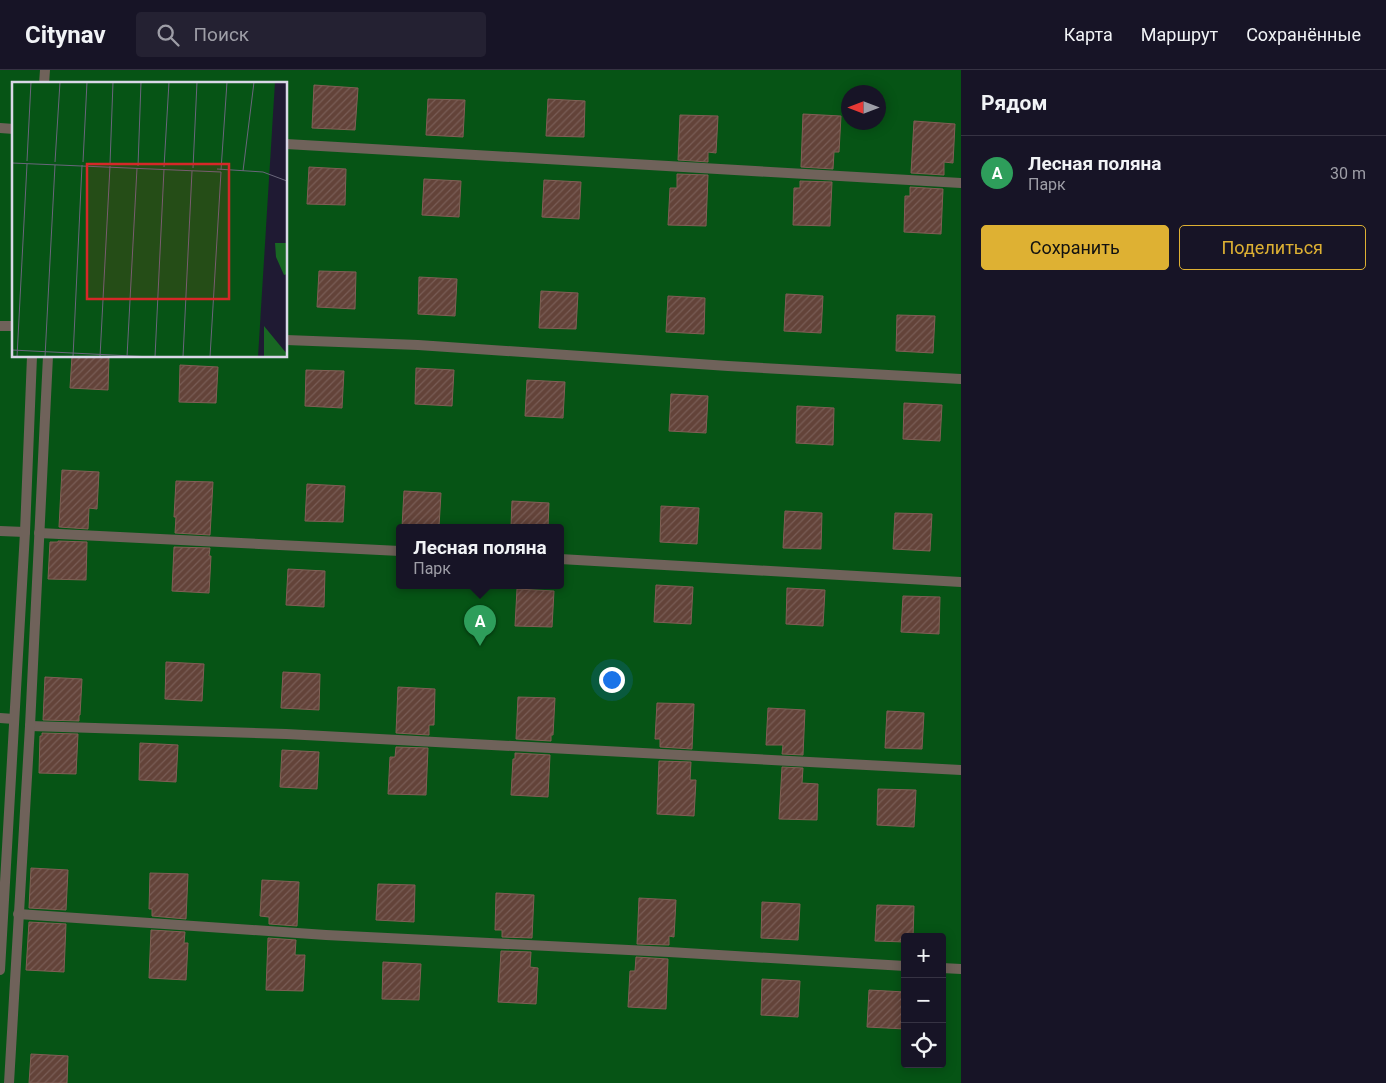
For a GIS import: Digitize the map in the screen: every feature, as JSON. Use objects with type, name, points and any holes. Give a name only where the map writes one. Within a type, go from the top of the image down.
[{"type":"street","points":[[288,144],[961,184]]},
{"type":"street","points":[[288,340],[418,345],[728,366],[961,379]]},
{"type":"street","points":[[0,970],[25,532],[32,358]]},
{"type":"street","points":[[9,1083],[30,726],[48,358]]},
{"type":"street","points":[[0,531],[25,532]]},
{"type":"street","points":[[40,533],[396,551]]},
{"type":"street","points":[[564,559],[961,582]]},
{"type":"street","points":[[0,718],[14,719]]},
{"type":"street","points":[[30,726],[286,734],[961,770]]},
{"type":"street","points":[[18,914],[326,935],[901,966]]},
{"type":"street","points":[[946,968],[961,970]]},
{"type":"green space","points":[[0,70],[961,70],[961,1083],[0,1083]]},
{"type":"building","points":[[314,85],[358,88],[355,130],[312,128]]},
{"type":"building","points":[[428,99],[465,100],[463,137],[426,135]]},
{"type":"building","points":[[548,99],[585,101],[584,137],[546,136]]},
{"type":"building","points":[[803,114],[841,116],[839,152],[834,152],[833,169],[801,167]]},
{"type":"building","points":[[680,115],[718,116],[716,153],[708,152],[708,162],[678,160]]},
{"type":"building","points":[[914,121],[955,124],[953,163],[944,162],[944,175],[911,173]]},
{"type":"building","points":[[309,167],[346,169],[345,205],[307,204]]},
{"type":"building","points":[[677,174],[708,175],[706,226],[668,225],[670,188],[677,188]]},
{"type":"building","points":[[424,179],[461,181],[459,217],[422,215]]},
{"type":"building","points":[[544,180],[581,182],[579,219],[542,217]]},
{"type":"building","points":[[800,181],[832,182],[830,226],[793,225],[794,188],[800,188]]},
{"type":"building","points":[[910,187],[943,189],[941,234],[904,232],[905,196],[910,196]]},
{"type":"building","points":[[319,271],[356,272],[355,309],[317,307]]},
{"type":"building","points":[[419,277],[457,279],[455,316],[418,314]]},
{"type":"building","points":[[541,291],[578,293],[576,329],[539,328]]},
{"type":"building","points":[[786,294],[823,296],[821,333],[784,331]]},
{"type":"building","points":[[668,296],[705,298],[704,334],[666,332]]},
{"type":"building","points":[[897,315],[935,316],[933,353],[896,351]]},
{"type":"building","points":[[72,358],[109,358],[108,390],[70,388]]},
{"type":"building","points":[[180,365],[218,367],[216,403],[179,402]]},
{"type":"building","points":[[416,368],[454,370],[452,406],[415,404]]},
{"type":"building","points":[[306,370],[344,371],[342,408],[305,406]]},
{"type":"building","points":[[527,380],[565,382],[563,418],[525,416]]},
{"type":"building","points":[[671,394],[708,396],[706,433],[669,431]]},
{"type":"building","points":[[904,403],[942,405],[940,441],[903,439]]},
{"type":"building","points":[[797,406],[834,408],[833,445],[796,443]]},
{"type":"building","points":[[62,470],[99,472],[97,509],[89,508],[88,529],[59,527]]},
{"type":"building","points":[[176,481],[213,482],[210,535],[175,533]]},
{"type":"building","points":[[307,484],[345,486],[343,522],[305,521]]},
{"type":"building","points":[[404,491],[441,493],[439,524],[402,524]]},
{"type":"building","points":[[512,501],[549,503],[548,524],[511,524]]},
{"type":"building","points":[[661,506],[699,508],[697,544],[660,542]]},
{"type":"building","points":[[785,511],[822,513],[821,549],[783,548]]},
{"type":"building","points":[[895,513],[932,514],[930,551],[893,549]]},
{"type":"building","points":[[50,542],[87,542],[86,580],[48,579]]},
{"type":"building","points":[[174,547],[210,548],[209,593],[172,591]]},
{"type":"building","points":[[288,569],[325,571],[324,607],[286,605]]},
{"type":"building","points":[[656,585],[693,587],[691,624],[654,622]]},
{"type":"building","points":[[787,588],[825,590],[823,626],[786,624]]},
{"type":"building","points":[[517,589],[554,591],[552,627],[515,626]]},
{"type":"building","points":[[903,596],[940,597],[939,634],[901,632]]},
{"type":"building","points":[[166,662],[204,664],[202,701],[165,699]]},
{"type":"building","points":[[283,672],[320,674],[319,710],[281,708]]},
{"type":"building","points":[[45,677],[82,679],[79,721],[43,720]]},
{"type":"building","points":[[398,687],[435,689],[434,725],[429,725],[429,735],[396,733]]},
{"type":"building","points":[[518,697],[555,698],[551,741],[516,739]]},
{"type":"building","points":[[657,703],[694,704],[692,749],[660,747],[660,739],[655,739]]},
{"type":"building","points":[[768,708],[805,710],[803,755],[782,754],[783,745],[766,745]]},
{"type":"building","points":[[887,711],[924,713],[922,749],[885,748]]},
{"type":"building","points":[[42,733],[78,734],[76,774],[39,773],[40,736],[42,736]]},
{"type":"building","points":[[140,743],[178,745],[176,782],[139,780]]},
{"type":"building","points":[[396,747],[428,748],[426,795],[388,794],[390,757],[395,757]]},
{"type":"building","points":[[282,750],[319,752],[317,789],[280,787]]},
{"type":"building","points":[[515,753],[550,755],[548,797],[511,795]]},
{"type":"building","points":[[659,761],[691,762],[690,780],[696,780],[694,816],[657,814]]},
{"type":"building","points":[[782,767],[803,768],[802,783],[818,784],[817,820],[779,819]]},
{"type":"building","points":[[878,789],[916,790],[914,827],[877,825]]},
{"type":"building","points":[[31,868],[68,870],[66,910],[29,908]]},
{"type":"building","points":[[150,873],[188,874],[186,919],[152,916],[152,909],[149,909]]},
{"type":"building","points":[[262,880],[299,882],[297,926],[269,924],[269,917],[260,916]]},
{"type":"building","points":[[378,884],[415,885],[414,922],[376,920]]},
{"type":"building","points":[[496,893],[534,895],[532,938],[502,937],[502,930],[495,930]]},
{"type":"building","points":[[639,898],[676,900],[674,937],[669,936],[669,945],[637,944]]},
{"type":"building","points":[[762,902],[800,904],[798,940],[761,938]]},
{"type":"building","points":[[877,905],[914,906],[913,933],[901,933],[901,942],[875,941]]},
{"type":"building","points":[[29,922],[66,924],[64,972],[26,970]]},
{"type":"building","points":[[151,930],[185,932],[184,943],[188,943],[186,980],[149,978]]},
{"type":"building","points":[[268,938],[296,940],[295,955],[305,955],[303,991],[266,990]]},
{"type":"building","points":[[501,951],[531,952],[530,967],[538,968],[536,1004],[498,1002]]},
{"type":"building","points":[[636,957],[668,959],[666,1009],[628,1007],[630,971],[635,971]]},
{"type":"building","points":[[383,962],[421,964],[419,1000],[382,999]]},
{"type":"building","points":[[762,979],[800,981],[798,1017],[761,1015]]},
{"type":"building","points":[[869,990],[901,992],[901,1029],[867,1027]]},
{"type":"building","points":[[31,1054],[68,1056],[67,1083],[29,1083]]},
{"type":"place","name":"Лесная поляна","points":[[480,646]]}]
